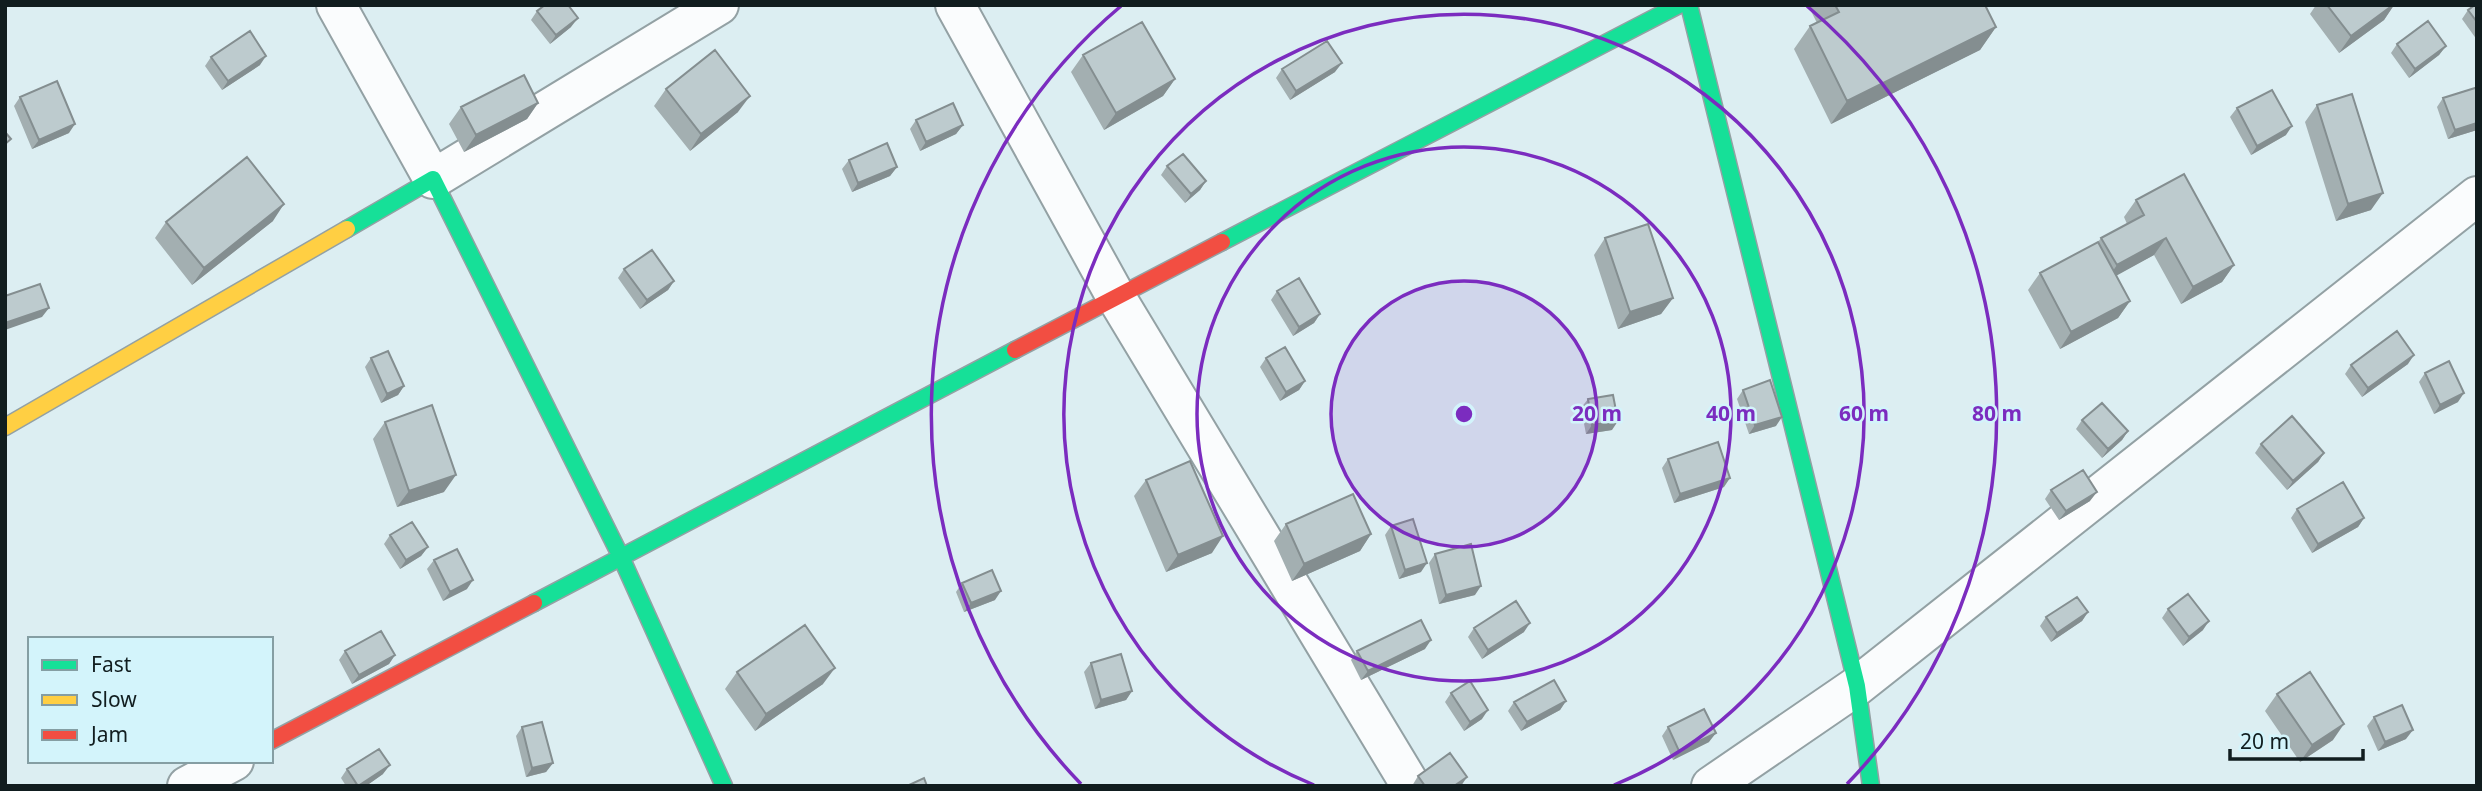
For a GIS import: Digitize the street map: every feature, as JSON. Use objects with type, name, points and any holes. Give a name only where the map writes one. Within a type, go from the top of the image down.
[{"type":"street","points":[[336,5],[433,179],[621,557],[724,786]]},
{"type":"street","points":[[5,427],[433,179],[719,5]]},
{"type":"street","points":[[955,5],[1116,297],[1411,786]]},
{"type":"street","points":[[273,740],[1679,5]]},
{"type":"street","points":[[1689,5],[1857,686],[1871,786]]},
{"type":"street","points":[[1711,786],[1857,686],[2477,196]]},
{"type":"street","points":[[187,786],[230,763]]},
{"type":"building","points":[[545,5],[568,5],[578,18],[556,35],[537,11]]},
{"type":"building","points":[[1835,5],[1985,5],[1996,27],[1847,101],[1810,26],[1839,12]]},
{"type":"building","points":[[2327,5],[2393,5],[2351,36]]},
{"type":"building","points":[[2477,5],[2477,22],[2468,10]]},
{"type":"building","points":[[2428,21],[2446,46],[2415,69],[2397,44]]},
{"type":"building","points":[[1142,22],[1175,79],[1116,113],[1083,55]]},
{"type":"building","points":[[250,31],[266,56],[228,81],[211,57]]},
{"type":"building","points":[[1327,41],[1342,63],[1296,91],[1282,69]]},
{"type":"building","points":[[715,50],[750,96],[701,134],[666,89]]},
{"type":"building","points":[[524,75],[538,103],[476,135],[461,107]]},
{"type":"building","points":[[57,81],[75,124],[39,140],[20,97]]},
{"type":"building","points":[[2475,88],[2477,123],[2455,130],[2443,98]]},
{"type":"building","points":[[2272,90],[2292,126],[2257,146],[2237,108]]},
{"type":"building","points":[[2352,94],[2383,193],[2348,204],[2317,105]]},
{"type":"building","points":[[953,103],[963,125],[926,142],[916,120]]},
{"type":"building","points":[[5,132],[11,139],[5,144]]},
{"type":"building","points":[[887,143],[897,167],[858,183],[849,160]]},
{"type":"building","points":[[1183,154],[1206,181],[1191,194],[1167,166]]},
{"type":"building","points":[[247,157],[284,204],[204,268],[166,222]]},
{"type":"building","points":[[2184,174],[2234,265],[2193,287],[2166,238],[2117,265],[2101,238],[2144,215],[2136,200]]},
{"type":"building","points":[[1648,224],[1673,298],[1630,312],[1605,238]]},
{"type":"building","points":[[2098,242],[2130,301],[2071,332],[2040,273]]},
{"type":"building","points":[[652,250],[674,281],[647,300],[624,269]]},
{"type":"building","points":[[1299,278],[1320,314],[1299,327],[1277,291]]},
{"type":"building","points":[[40,284],[49,308],[5,323],[5,296]]},
{"type":"building","points":[[2397,331],[2414,355],[2368,388],[2351,365]]},
{"type":"building","points":[[1285,347],[1305,381],[1286,392],[1266,358]]},
{"type":"building","points":[[388,351],[404,386],[387,394],[371,358]]},
{"type":"building","points":[[2449,361],[2464,393],[2440,405],[2425,373]]},
{"type":"building","points":[[1770,380],[1782,417],[1755,425],[1743,390]]},
{"type":"building","points":[[1613,395],[1618,421],[1592,425],[1588,399]]},
{"type":"building","points":[[2102,403],[2128,431],[2108,449],[2082,420]]},
{"type":"building","points":[[432,405],[456,475],[409,491],[385,422]]},
{"type":"building","points":[[2292,416],[2324,453],[2293,481],[2261,444]]},
{"type":"building","points":[[1718,442],[1730,478],[1680,494],[1668,459]]},
{"type":"building","points":[[1190,461],[1223,536],[1178,555],[1146,480]]},
{"type":"building","points":[[2083,470],[2097,492],[2066,511],[2051,490]]},
{"type":"building","points":[[2343,482],[2364,518],[2318,544],[2297,509]]},
{"type":"building","points":[[1353,494],[1371,534],[1304,564],[1286,524]]},
{"type":"building","points":[[1413,519],[1427,563],[1405,570],[1391,526]]},
{"type":"building","points":[[412,522],[428,547],[406,560],[390,535]]},
{"type":"building","points":[[1471,544],[1481,586],[1446,595],[1435,554]]},
{"type":"building","points":[[457,549],[473,580],[450,592],[434,560]]},
{"type":"building","points":[[992,570],[1001,591],[971,603],[962,583]]},
{"type":"building","points":[[2188,594],[2209,621],[2189,637],[2168,609]]},
{"type":"building","points":[[2077,597],[2088,612],[2057,633],[2046,617]]},
{"type":"building","points":[[1516,601],[1530,623],[1488,650],[1474,628]]},
{"type":"building","points":[[1421,620],[1431,640],[1368,671],[1357,651]]},
{"type":"building","points":[[805,625],[835,668],[766,714],[737,672]]},
{"type":"building","points":[[381,631],[395,655],[359,675],[345,651]]},
{"type":"building","points":[[1121,654],[1132,691],[1101,700],[1091,663]]},
{"type":"building","points":[[2310,672],[2344,724],[2312,745],[2277,694]]},
{"type":"building","points":[[1554,680],[1566,701],[1527,722],[1514,702]]},
{"type":"building","points":[[1470,681],[1488,710],[1470,722],[1451,693]]},
{"type":"building","points":[[2402,705],[2413,730],[2385,742],[2374,717]]},
{"type":"building","points":[[1704,709],[1716,733],[1679,751],[1668,727]]},
{"type":"building","points":[[542,722],[553,763],[532,768],[522,727]]},
{"type":"building","points":[[379,749],[390,765],[358,786],[347,769]]},
{"type":"building","points":[[1450,753],[1467,777],[1454,786],[1425,786],[1418,776]]},
{"type":"building","points":[[924,778],[927,786],[907,786]]},
{"type":"traffic: fast","points":[[1222,242],[1679,5]]},
{"type":"traffic: fast","points":[[1689,5],[1857,686],[1871,786]]},
{"type":"traffic: fast","points":[[347,229],[433,179],[621,557],[724,786]]},
{"type":"traffic: fast","points":[[534,603],[1015,350]]},
{"type":"traffic: slow","points":[[5,427],[347,229]]},
{"type":"traffic: jam","points":[[1015,350],[1222,242]]},
{"type":"traffic: jam","points":[[273,740],[534,603]]}]
